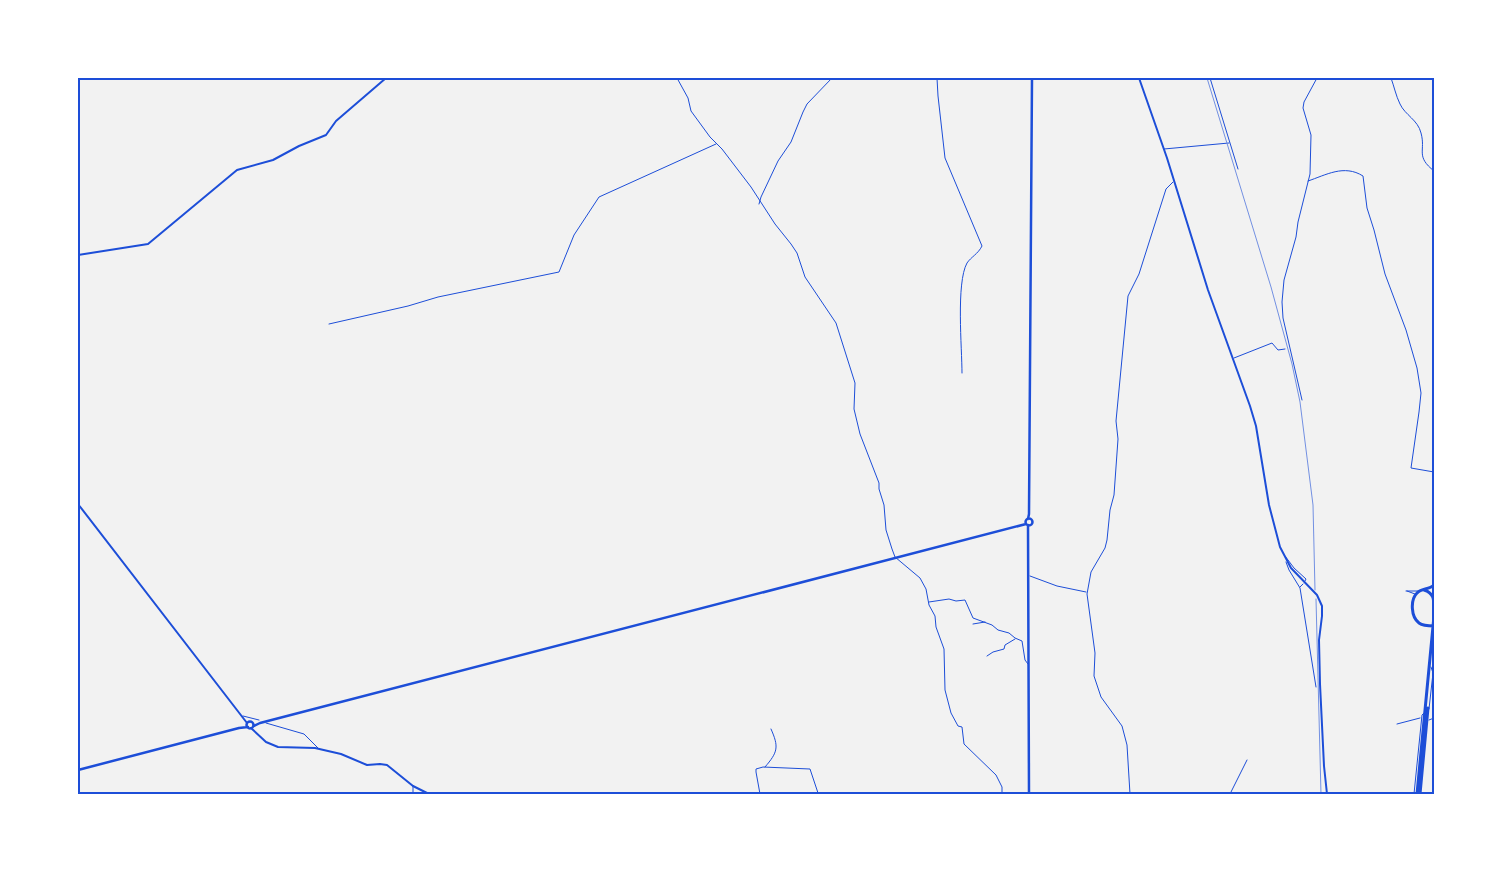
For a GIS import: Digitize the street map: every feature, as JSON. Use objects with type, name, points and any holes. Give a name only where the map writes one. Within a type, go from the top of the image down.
[{"type":"highway","points":[[1434,585],[1432,588],[1420,591],[1414,599],[1413,610],[1415,619],[1420,624],[1434,626]]},
{"type":"highway","points":[[1418,794],[1434,616],[1433,597],[1430,592],[1420,591]]},
{"type":"highway","points":[[1418,794],[1434,636]]},
{"type":"main road","points":[[1028,794],[1028,522],[1032,78]]},
{"type":"main road","points":[[78,770],[239,728],[259,721],[1028,522]]},
{"type":"street","points":[[78,255],[147,245],[235,171],[274,159],[299,146],[326,136],[337,120],[386,78]]},
{"type":"street","points":[[677,78],[688,98],[691,111],[760,200],[775,224],[791,244],[797,253],[805,278],[836,323],[855,383],[854,409],[860,434],[879,483],[886,530],[896,557],[920,578],[926,589],[928,602],[944,649],[945,690],[951,713],[958,726],[962,727],[964,744],[996,775],[1002,787],[1002,794]]},
{"type":"street","points":[[759,204],[782,153],[791,142],[807,104],[832,78]]},
{"type":"street","points":[[937,78],[945,158],[982,246],[979,252],[967,263],[961,286],[962,373]]},
{"type":"street","points":[[1139,78],[1164,149],[1208,290],[1254,418],[1269,505],[1282,552],[1300,588],[1316,687]]},
{"type":"street","points":[[1210,78],[1238,169]]},
{"type":"street","points":[[1302,400],[1282,309],[1284,280],[1296,237],[1311,157],[1311,135],[1303,108],[1304,102],[1317,78]]},
{"type":"street","points":[[1391,78],[1400,105],[1419,126],[1422,133],[1424,160],[1429,168],[1434,171]]},
{"type":"street","points":[[1164,149],[1230,143]]},
{"type":"street","points":[[329,324],[408,306],[438,297],[559,272],[574,235],[599,197],[717,144]]},
{"type":"street","points":[[1308,181],[1344,170],[1352,171],[1362,176],[1367,208],[1385,274],[1406,330],[1417,368],[1420,402],[1411,468],[1434,472]]},
{"type":"street","points":[[1130,794],[1127,745],[1122,725],[1108,707],[1096,681],[1093,634],[1087,592],[1091,572],[1108,540],[1110,510],[1114,495],[1118,439],[1116,421],[1128,296],[1139,274],[1166,189],[1174,182]]},
{"type":"street","points":[[1233,358],[1272,343],[1278,350],[1284,349]]},
{"type":"street","points":[[78,504],[250,725],[266,742],[278,747],[309,747],[341,754],[367,765],[387,765],[413,786],[429,794]]},
{"type":"street","points":[[1282,552],[1294,568],[1306,579],[1300,588]]},
{"type":"street","points":[[1290,569],[1317,595],[1322,606],[1319,633],[1324,766],[1327,794]]},
{"type":"street","points":[[1029,576],[1057,586],[1087,592]]},
{"type":"street","points":[[1411,592],[1420,591]]},
{"type":"street","points":[[1411,592],[1420,591]]},
{"type":"street","points":[[1411,592],[1414,599]]},
{"type":"street","points":[[928,602],[949,599],[956,601],[965,600],[973,618],[986,622],[998,630],[1009,632],[1015,638],[1022,640],[1025,660],[1028,664]]},
{"type":"street","points":[[973,624],[986,622]]},
{"type":"street","points":[[987,656],[1004,649],[1005,645],[1015,638]]},
{"type":"street","points":[[1418,794],[1433,677],[1433,669],[1431,667]]},
{"type":"street","points":[[1418,794],[1422,718],[1425,710]]},
{"type":"street","points":[[243,716],[259,721]]},
{"type":"street","points":[[1397,724],[1422,718]]},
{"type":"street","points":[[1428,720],[1434,718]]},
{"type":"street","points":[[266,723],[300,732],[307,736],[318,749]]},
{"type":"street","points":[[764,767],[774,756],[776,749],[776,742],[771,730]]},
{"type":"street","points":[[309,747],[312,743]]},
{"type":"street","points":[[1230,794],[1247,760]]},
{"type":"street","points":[[760,794],[756,772],[759,767],[810,769],[818,793],[821,794]]},
{"type":"street","points":[[78,774],[83,768]]},
{"type":"street","points":[[413,786],[413,794]]},
{"type":"railway","points":[[1207,78],[1271,287],[1292,364],[1300,402],[1313,505],[1315,590]]},
{"type":"railway","points":[[1316,599],[1321,794]]}]
